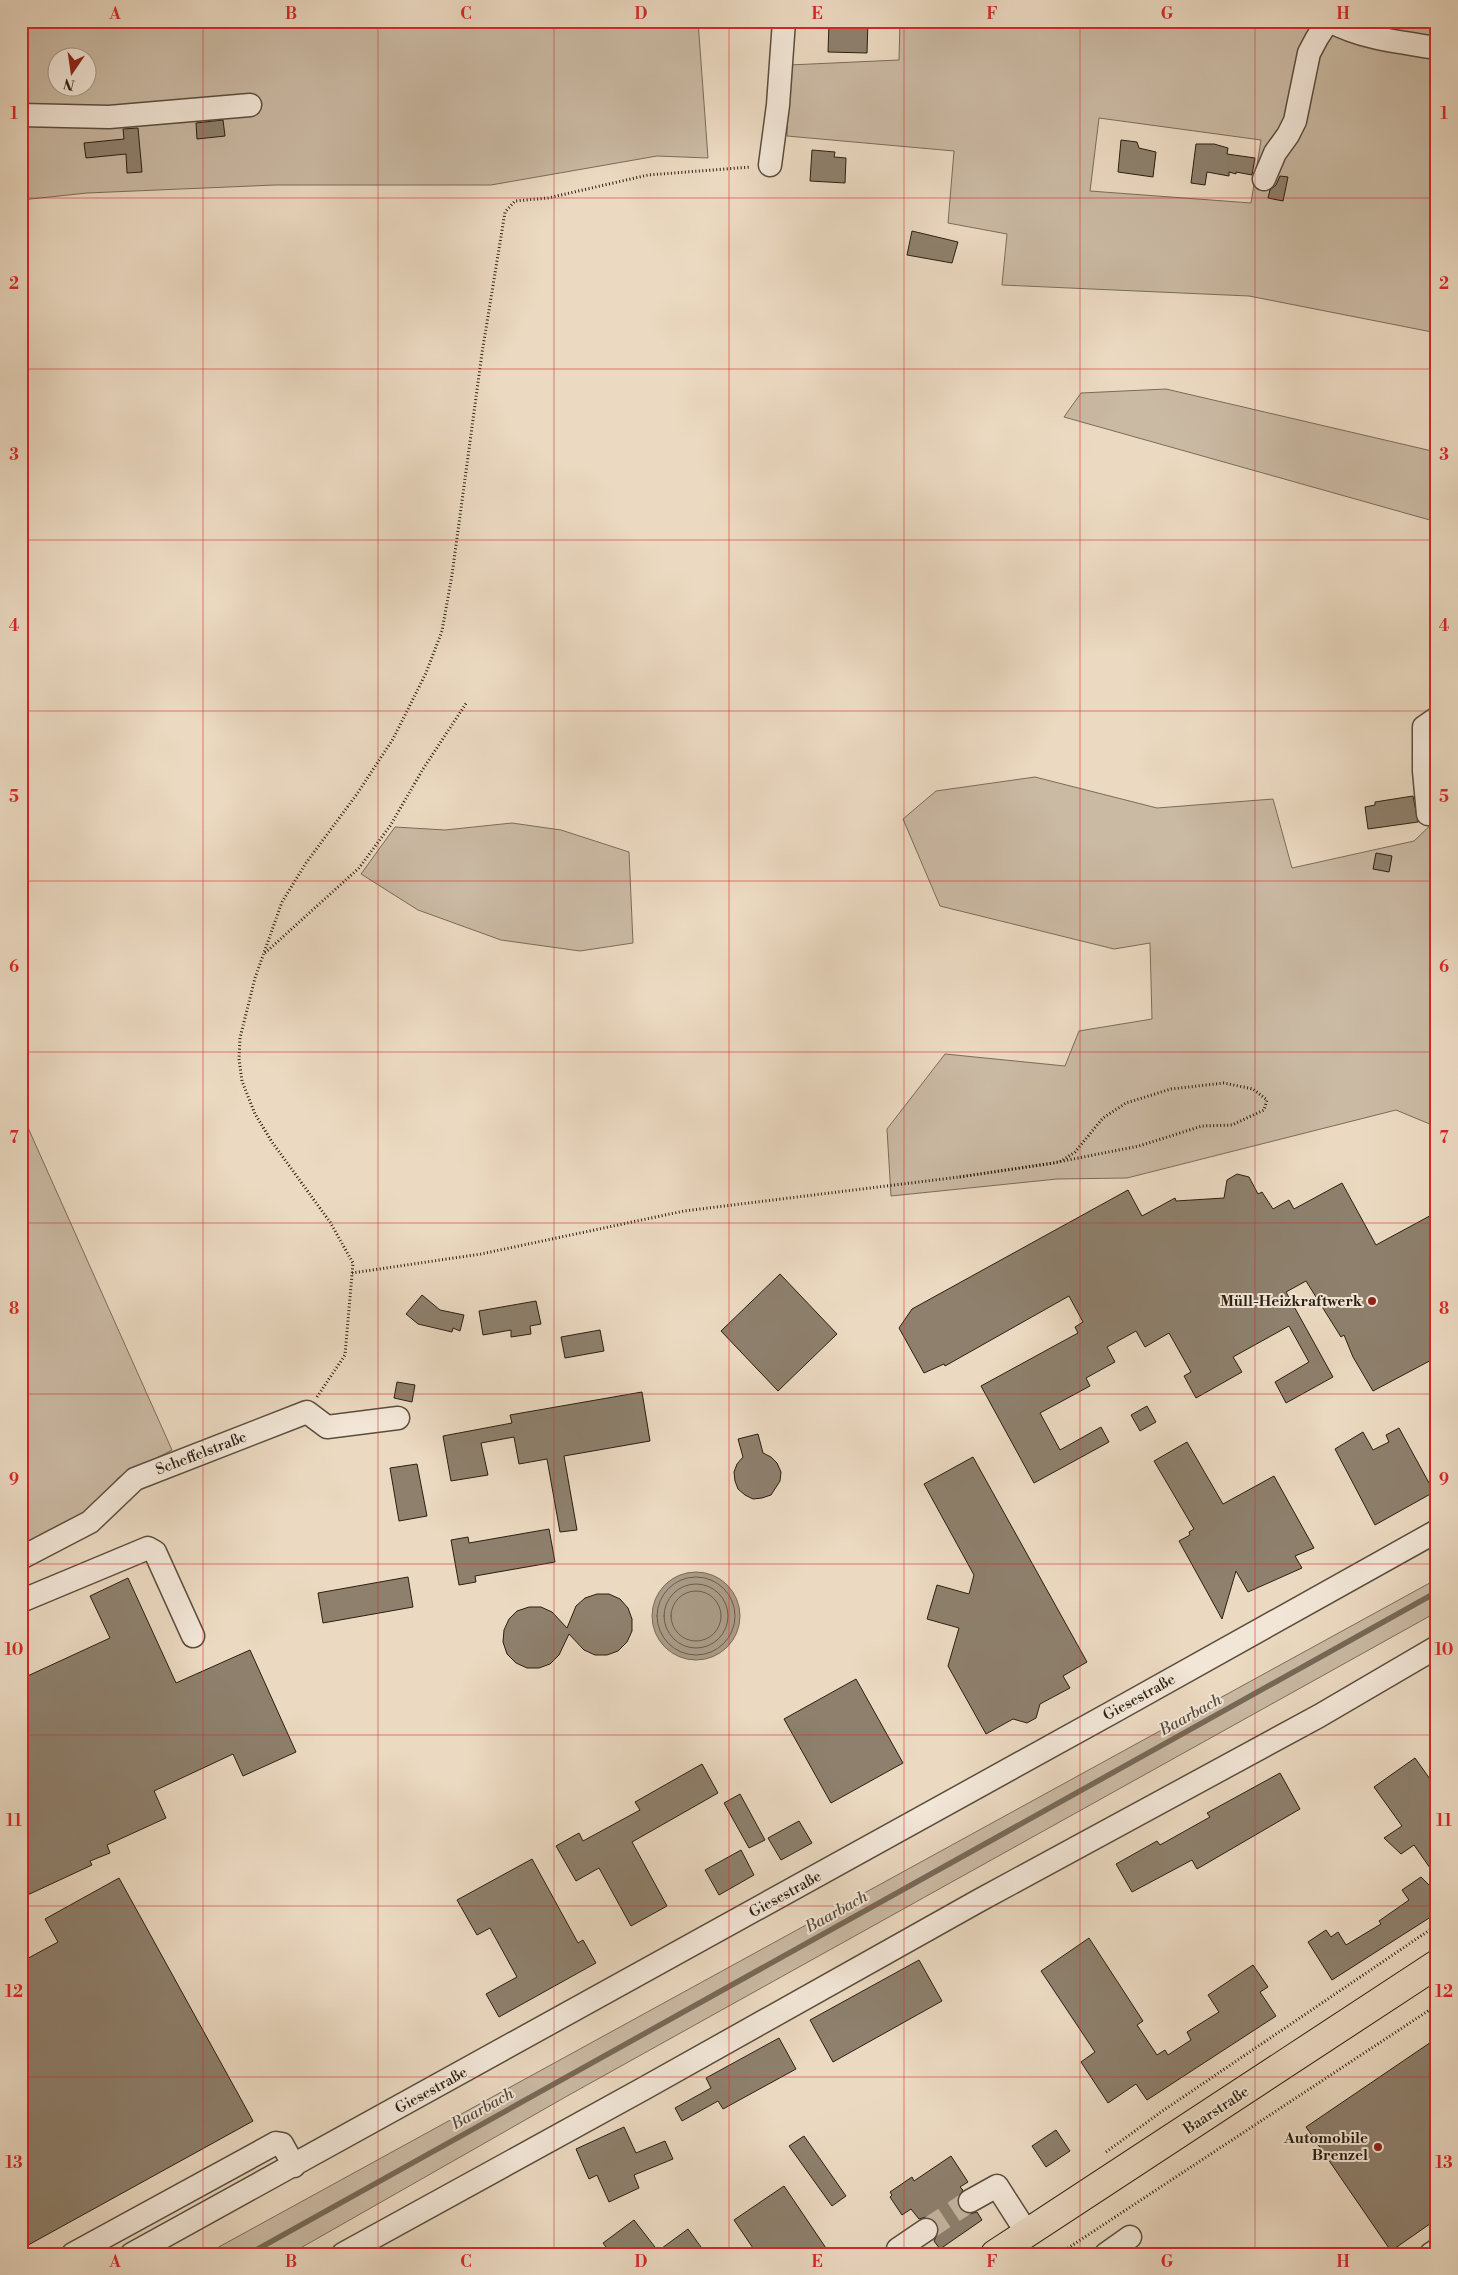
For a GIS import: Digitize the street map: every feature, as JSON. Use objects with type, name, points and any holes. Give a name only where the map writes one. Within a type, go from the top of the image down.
[{"type":"main road","name":"Baarstraße","points":[[995,2254],[1437,1964]]},
{"type":"street","points":[[770,165],[778,105],[784,21]]},
{"type":"street","points":[[1264,179],[1275,152],[1288,135],[1295,121],[1310,53],[1317,38],[1329,21],[1347,30],[1394,41],[1437,48]]},
{"type":"street","points":[[21,115],[109,117],[250,104]]},
{"type":"street","points":[[1428,814],[1424,771],[1424,727],[1437,718]]},
{"type":"street","points":[[307,1412],[327,1427],[398,1418]]},
{"type":"street","name":"Scheffelstraße","points":[[21,1558],[90,1522],[135,1479],[307,1412]]},
{"type":"street","name":"Giesestraße","points":[[132,2254],[294,2166],[1437,1531]]},
{"type":"street","points":[[21,1601],[148,1548],[155,1552],[193,1636]]},
{"type":"street","points":[[343,2254],[643,2089],[980,1900],[1319,1716],[1437,1647]]},
{"type":"street","points":[[73,2254],[276,2143],[282,2144],[294,2166]]},
{"type":"street","points":[[970,2201],[997,2186],[1027,2233]]},
{"type":"street","points":[[897,2254],[898,2249],[926,2230]]},
{"type":"street","points":[[1106,2254],[1130,2237]]},
{"type":"street","points":[[1431,2254],[1437,2250]]},
{"type":"path","points":[[307,1412],[345,1355],[353,1262],[330,1222],[272,1142],[255,1114],[242,1080],[239,1060],[240,1038],[255,978],[282,902],[306,863],[357,794],[393,739],[426,673],[442,631],[452,575],[482,353],[505,212],[515,201],[548,198],[648,175],[770,165]]},
{"type":"path","points":[[265,953],[359,868],[390,826],[424,768],[467,702]]},
{"type":"path","points":[[352,1273],[482,1254],[627,1224],[684,1210],[959,1177],[1060,1162],[1139,1146],[1202,1126],[1232,1125],[1264,1110],[1267,1100],[1253,1089],[1224,1083],[1171,1089],[1126,1103],[1103,1118],[1075,1152],[1060,1162]]},
{"type":"path","points":[[1104,2153],[1437,1924]]},
{"type":"path","points":[[1059,2254],[1437,2006]]},
{"type":"shaded area","points":[[21,21],[698,21],[708,158],[657,156],[491,185],[275,185],[87,193],[21,200]]},
{"type":"shaded area","points":[[900,21],[1437,21],[1437,333],[1249,296],[1002,285],[1007,234],[948,223],[954,151],[787,136],[789,65],[899,60]],"holes":[[[1099,118],[1261,140],[1251,203],[1090,191]]]},
{"type":"shaded area","points":[[1166,389],[1432,451],[1437,428],[1437,522],[1064,417],[1081,393]]},
{"type":"shaded area","points":[[1437,572],[1437,769],[1430,608]]},
{"type":"shaded area","points":[[1035,777],[1157,808],[1273,799],[1292,868],[1414,841],[1437,819],[1437,1127],[1396,1110],[1127,1178],[1057,1179],[891,1196],[887,1129],[945,1054],[1065,1066],[1079,1031],[1152,1019],[1150,943],[1114,949],[940,906],[903,819],[936,791]]},
{"type":"shaded area","points":[[512,823],[561,830],[629,852],[633,943],[580,951],[501,940],[418,910],[361,874],[395,827],[445,830]]},
{"type":"shaded area","points":[[21,1112],[172,1450],[119,1477],[86,1516],[21,1545]]},
{"type":"shaded area","points":[[1437,1579],[1437,1612],[569,2095],[290,2254],[206,2254]]},
{"type":"water","points":[[696,1572],[713,1576],[727,1585],[736,1599],[740,1616],[736,1633],[727,1647],[713,1656],[696,1660],[679,1656],[665,1647],[656,1633],[652,1616],[656,1599],[665,1585],[679,1576]]},
{"type":"building","points":[[843,21],[868,21],[867,53],[828,52],[829,23],[843,24]]},
{"type":"building","points":[[223,120],[225,136],[197,139],[196,123]]},
{"type":"building","points":[[138,128],[142,172],[127,173],[126,154],[86,158],[84,143],[124,139],[123,129]]},
{"type":"building","points":[[1121,140],[1137,142],[1139,148],[1156,152],[1153,177],[1118,172]]},
{"type":"building","points":[[1196,144],[1214,144],[1228,148],[1227,154],[1255,158],[1252,175],[1229,172],[1229,176],[1207,172],[1205,185],[1191,183]]},
{"type":"building","points":[[812,150],[835,152],[834,157],[846,158],[845,183],[810,181]]},
{"type":"building","points":[[1280,176],[1288,177],[1283,201],[1268,198],[1270,190],[1276,185]]},
{"type":"building","points":[[912,231],[958,242],[952,263],[907,255]]},
{"type":"building","points":[[1413,796],[1418,822],[1368,829],[1365,807],[1375,805],[1375,802]]},
{"type":"building","points":[[1376,853],[1392,856],[1389,872],[1373,869]]},
{"type":"building","points":[[1237,1174],[1249,1177],[1258,1194],[1262,1192],[1273,1209],[1289,1200],[1294,1209],[1342,1183],[1376,1245],[1437,1212],[1437,1357],[1373,1391],[1353,1357],[1344,1335],[1341,1337],[1306,1281],[1286,1292],[1333,1377],[1286,1403],[1275,1382],[1309,1362],[1289,1326],[1233,1357],[1242,1372],[1196,1398],[1184,1376],[1191,1372],[1169,1333],[1145,1347],[1136,1331],[1107,1347],[1115,1362],[1086,1378],[1090,1386],[1040,1413],[1060,1450],[1101,1427],[1109,1442],[1034,1483],[981,1386],[1078,1333],[1075,1327],[1083,1322],[1069,1296],[945,1366],[944,1364],[924,1373],[899,1328],[912,1309],[1128,1190],[1142,1216],[1175,1198],[1176,1201],[1224,1198],[1227,1180]]},
{"type":"building","points":[[780,1274],[837,1334],[778,1391],[721,1331]]},
{"type":"building","points":[[422,1295],[440,1310],[464,1315],[460,1331],[453,1328],[452,1332],[418,1324],[406,1314]]},
{"type":"building","points":[[536,1301],[541,1324],[530,1326],[531,1334],[511,1337],[511,1330],[483,1335],[479,1311]]},
{"type":"building","points":[[600,1330],[604,1351],[565,1358],[561,1337]]},
{"type":"building","points":[[397,1382],[415,1385],[412,1402],[394,1398]]},
{"type":"building","points":[[642,1392],[650,1441],[564,1456],[577,1530],[560,1532],[547,1459],[519,1464],[514,1437],[481,1443],[488,1475],[451,1481],[443,1436],[512,1423],[510,1415]]},
{"type":"building","points":[[1147,1406],[1156,1422],[1140,1431],[1131,1415]]},
{"type":"building","points":[[1399,1428],[1434,1492],[1375,1525],[1335,1449],[1363,1432],[1373,1450],[1389,1442],[1386,1435]]},
{"type":"building","points":[[758,1434],[763,1453],[777,1463],[781,1472],[780,1481],[771,1495],[753,1499],[738,1489],[734,1472],[737,1464],[743,1457],[738,1439]]},
{"type":"building","points":[[1187,1442],[1223,1504],[1274,1476],[1314,1548],[1295,1556],[1302,1568],[1248,1592],[1236,1571],[1222,1619],[1179,1541],[1190,1535],[1189,1532],[1194,1529],[1154,1461]]},
{"type":"building","points":[[973,1457],[1087,1662],[1063,1676],[1070,1688],[1040,1704],[1036,1718],[1027,1723],[1013,1719],[986,1734],[948,1666],[959,1628],[927,1619],[937,1585],[969,1594],[974,1575],[924,1484]]},
{"type":"building","points":[[417,1464],[427,1516],[399,1521],[390,1468]]},
{"type":"building","points":[[549,1529],[555,1562],[475,1576],[476,1582],[459,1585],[451,1540],[468,1537],[469,1543]]},
{"type":"building","points":[[408,1577],[413,1607],[323,1623],[318,1593]]},
{"type":"building","points":[[128,1578],[176,1683],[250,1650],[296,1752],[243,1776],[233,1754],[154,1791],[166,1818],[107,1845],[110,1853],[90,1861],[92,1865],[21,1898],[21,1679],[110,1638],[90,1596]]},
{"type":"building","points":[[597,1594],[609,1594],[620,1599],[628,1608],[632,1619],[632,1631],[627,1642],[618,1651],[607,1655],[595,1655],[584,1650],[569,1634],[559,1655],[550,1664],[539,1668],[527,1668],[516,1663],[507,1654],[503,1642],[504,1630],[509,1619],[517,1611],[529,1607],[541,1607],[552,1612],[567,1628],[576,1606],[585,1598]]},
{"type":"building","points":[[856,1679],[903,1763],[831,1803],[784,1719]]},
{"type":"building","points":[[1415,1758],[1437,1789],[1437,1878],[1414,1845],[1401,1854],[1384,1838],[1402,1826],[1374,1787]]},
{"type":"building","points":[[702,1764],[718,1793],[632,1842],[667,1906],[631,1926],[599,1868],[576,1881],[556,1846],[579,1833],[583,1841],[640,1810],[635,1802]]},
{"type":"building","points":[[1280,1773],[1300,1809],[1197,1869],[1192,1860],[1132,1892],[1116,1864],[1157,1841],[1160,1845],[1210,1817],[1207,1813]]},
{"type":"building","points":[[740,1794],[765,1840],[749,1848],[724,1803]]},
{"type":"building","points":[[799,1821],[812,1843],[781,1860],[768,1838]]},
{"type":"building","points":[[741,1850],[754,1875],[719,1895],[705,1870]]},
{"type":"building","points":[[532,1859],[578,1943],[583,1940],[596,1963],[499,2017],[486,1994],[517,1977],[490,1928],[477,1935],[457,1900]]},
{"type":"building","points":[[1421,1877],[1437,1893],[1437,1913],[1332,1980],[1308,1942],[1326,1930],[1331,1937],[1338,1932],[1346,1945],[1381,1924],[1379,1921],[1409,1900],[1402,1890]]},
{"type":"building","points":[[119,1878],[253,2121],[21,2249],[21,1962],[58,1942],[45,1919]]},
{"type":"building","points":[[1089,1938],[1143,2021],[1137,2025],[1157,2055],[1165,2050],[1168,2055],[1191,2040],[1187,2032],[1219,2012],[1208,1995],[1253,1965],[1268,1987],[1260,1992],[1276,2016],[1147,2100],[1136,2084],[1108,2103],[1081,2062],[1095,2052],[1041,1971]]},
{"type":"building","points":[[919,1960],[942,2001],[833,2062],[810,2020]]},
{"type":"building","points":[[779,2038],[796,2069],[723,2109],[718,2101],[682,2121],[675,2108],[711,2088],[706,2078]]},
{"type":"building","points":[[1437,2038],[1437,2219],[1391,2251],[1306,2127]]},
{"type":"building","points":[[624,2127],[636,2153],[665,2141],[673,2159],[634,2175],[639,2188],[609,2202],[597,2175],[589,2179],[576,2149]]},
{"type":"building","points":[[1056,2130],[1070,2151],[1046,2167],[1032,2146]]},
{"type":"building","points":[[804,2136],[846,2196],[832,2206],[789,2146]]},
{"type":"building","points":[[951,2156],[968,2182],[960,2187],[963,2190],[957,2200],[958,2207],[970,2214],[977,2212],[982,2220],[940,2249],[934,2241],[939,2230],[937,2222],[926,2217],[919,2219],[911,2209],[902,2215],[890,2197],[892,2195],[890,2192],[912,2177],[914,2181]]},
{"type":"building","points":[[784,2186],[830,2254],[757,2254],[734,2220]]},
{"type":"building","points":[[634,2220],[658,2251],[688,2229],[706,2254],[611,2254],[603,2243]]},
{"type":"waterway","name":"Baarbach","points":[[249,2254],[1437,1592]]},
{"type":"tunnel","points":[[926,2230],[970,2201]]},
{"type":"place","name":"Müll-Heizkraftwerk","points":[[1372,1301]]},
{"type":"place","name":"Automobile Brenzel","points":[[1378,2147]]}]
